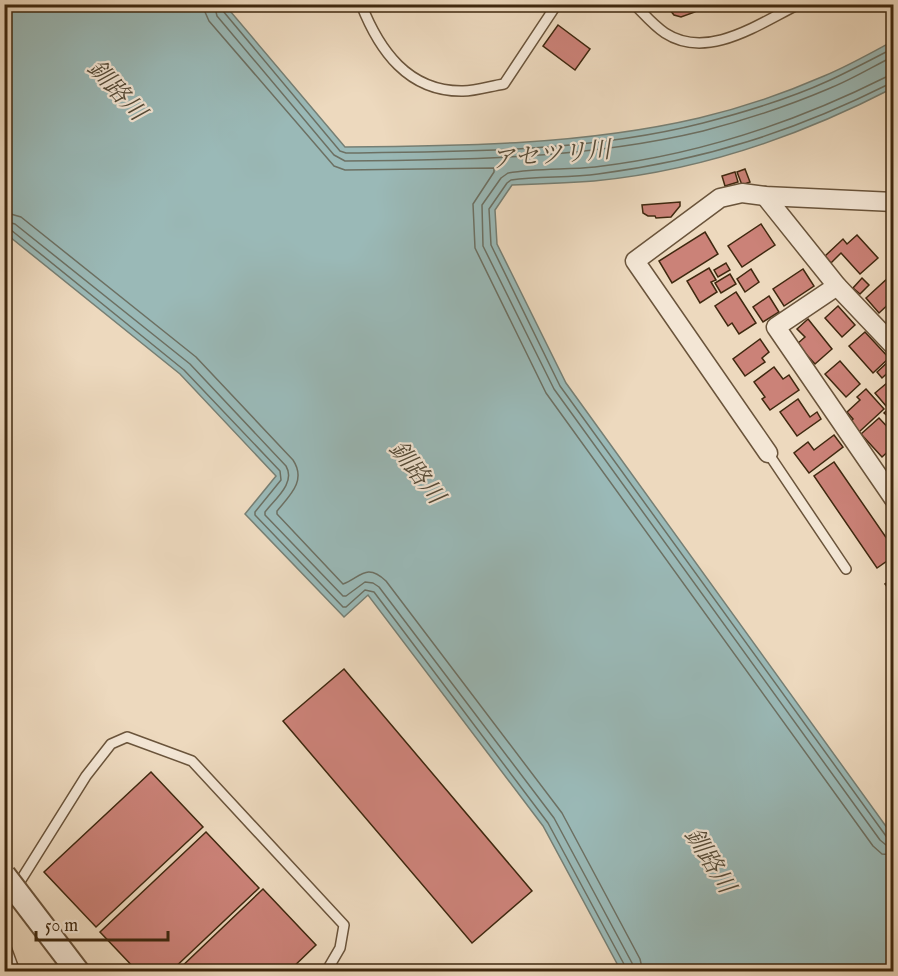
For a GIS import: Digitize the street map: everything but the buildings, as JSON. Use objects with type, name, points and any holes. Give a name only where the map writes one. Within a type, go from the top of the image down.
[{"type":"street","points":[[768,453],[635,261],[720,198],[742,193],[894,202]]},
{"type":"street","points":[[765,196],[837,285],[894,346]]},
{"type":"street","points":[[837,285],[776,327],[894,499]]},
{"type":"street","points":[[4,875],[78,972]]},
{"type":"lane","points":[[361,4],[369,24],[388,55],[406,73],[426,85],[462,91],[504,84],[557,4]]},
{"type":"lane","points":[[634,4],[664,32],[681,41],[698,43],[727,39],[799,4]]},
{"type":"lane","points":[[768,453],[846,569]]},
{"type":"lane","points":[[4,907],[86,776],[111,744],[127,737],[192,761],[344,925],[340,948],[326,972]]},
{"type":"lane","points":[[4,942],[15,972]]},
{"type":"water","points":[[4,5],[225,5],[345,147],[479,145],[567,139],[655,127],[715,114],[778,94],[833,72],[893,41],[893,88],[822,121],[748,149],[672,169],[594,181],[512,185],[495,210],[497,244],[566,383],[893,836],[893,971],[621,971],[543,826],[368,595],[344,617],[245,514],[276,476],[180,374],[5,233]]},
{"type":"water label","name":"釧路川","points":[[116,91]]},
{"type":"water label","name":"アセツリ川","points":[[551,156]]},
{"type":"water label","name":"釧路川","points":[[416,473]]},
{"type":"water label","name":"釧路川","points":[[709,861]]}]
